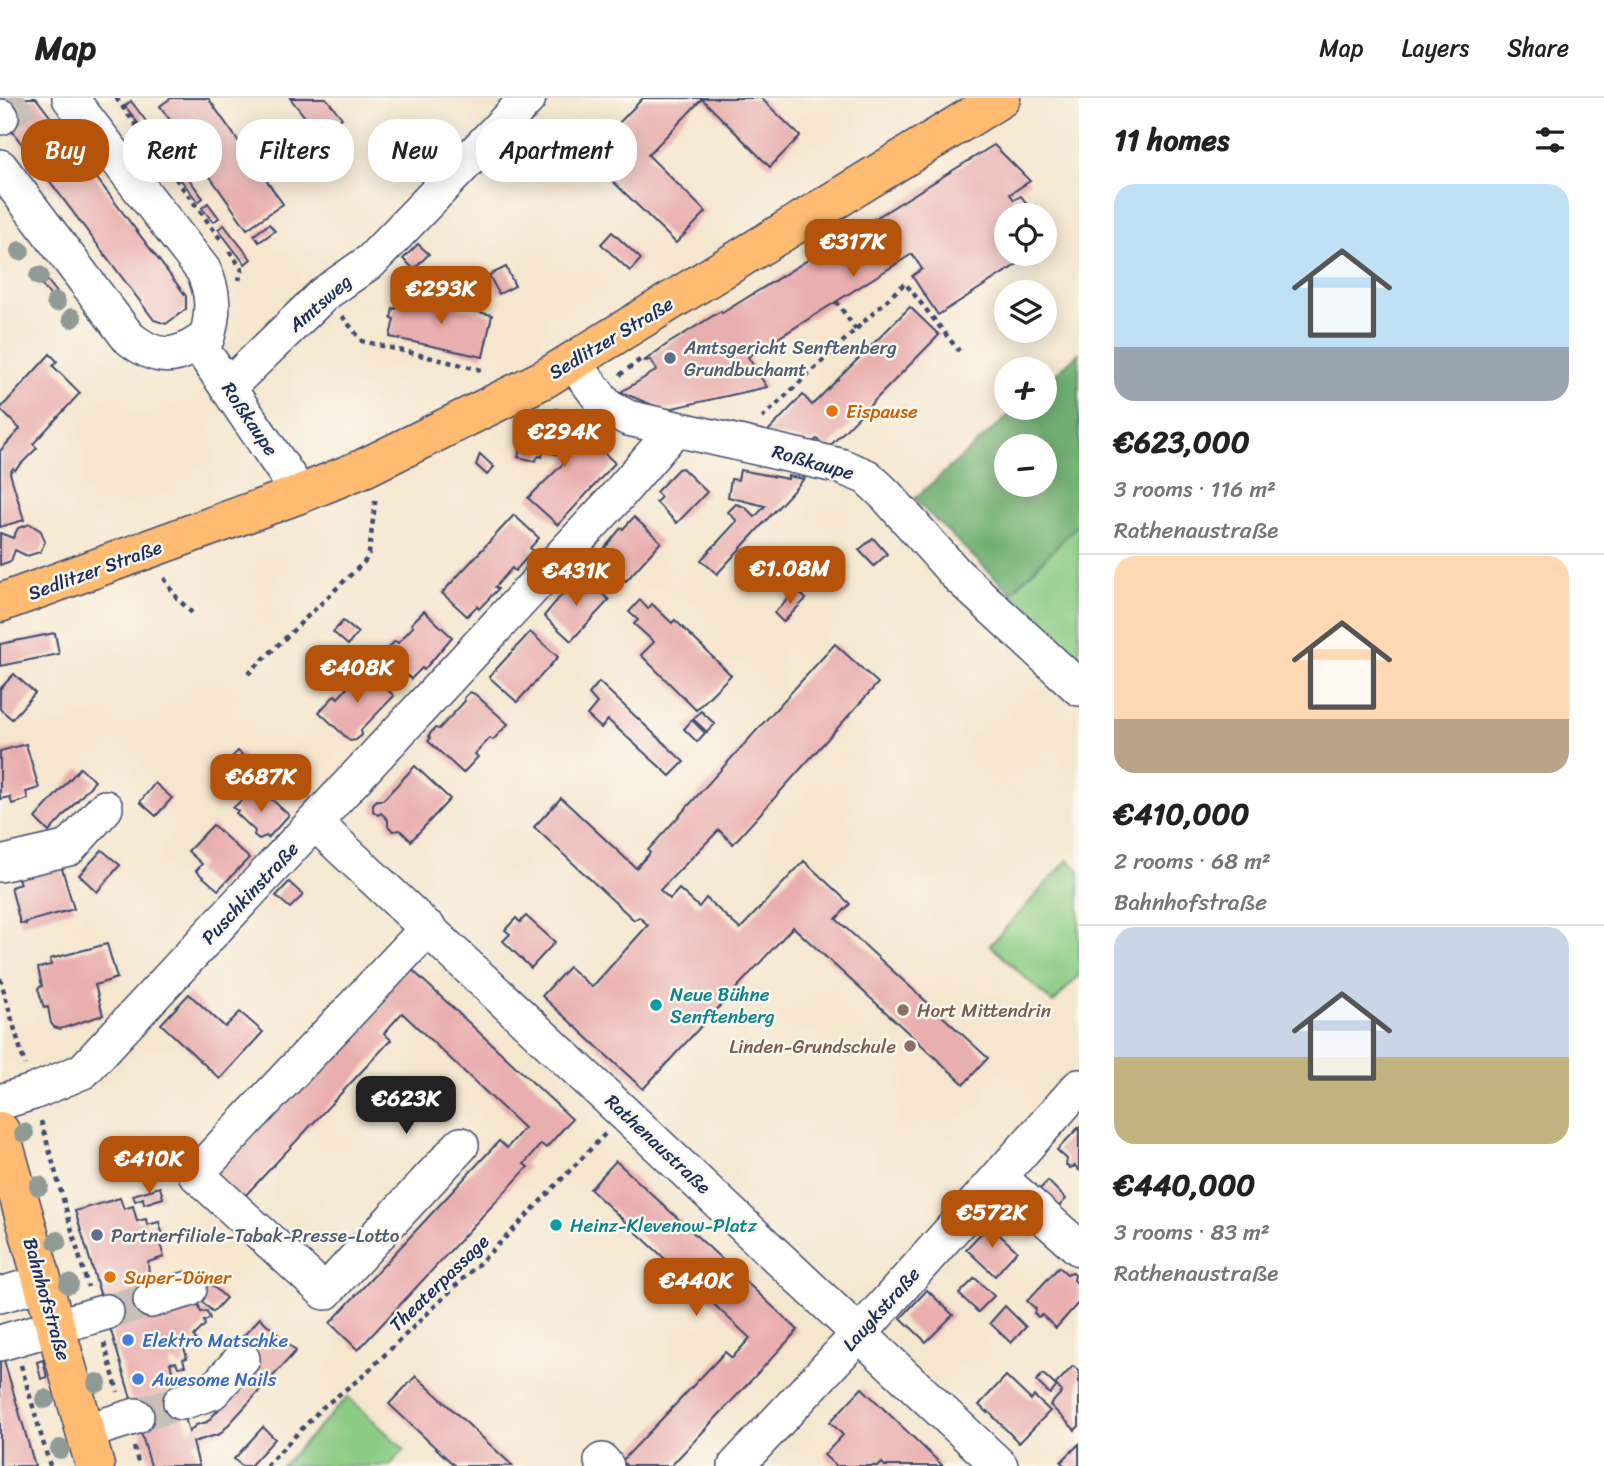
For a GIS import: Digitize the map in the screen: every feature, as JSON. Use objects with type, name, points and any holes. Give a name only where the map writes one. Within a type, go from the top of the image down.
[{"type":"main road","name":"Sedlitzer Straße","points":[[0,603],[300,495],[364,468],[544,379],[1001,98]]},
{"type":"main road","name":"Bahnhofstraße","points":[[0,1131],[5,1172],[42,1283],[90,1449]]},
{"type":"street","points":[[0,167],[128,337],[154,353],[170,355],[187,351],[207,337],[213,309],[209,283],[203,270],[70,98]]},
{"type":"street","name":"Amtsweg","points":[[228,387],[324,294],[371,261],[528,98]]},
{"type":"street","name":"Roßkaupe","points":[[198,344],[300,495]]},
{"type":"street","name":"Roßkaupe","points":[[573,362],[596,395],[615,413],[674,430],[840,466],[867,478],[886,495],[956,574],[1079,688]]},
{"type":"street","name":"Puschkinstraße","points":[[0,1102],[33,1092],[83,1071],[603,512],[674,430]]},
{"type":"street","points":[[0,864],[69,848],[105,808]]},
{"type":"street","name":"Rathenaustraße","points":[[315,823],[1000,1466]]},
{"type":"street","points":[[428,928],[196,1174],[325,1292],[461,1146]]},
{"type":"street","name":"Laugkstraße","points":[[736,1466],[859,1334],[1079,1087]]},
{"type":"street","points":[[999,1177],[1079,1248]]},
{"type":"street","points":[[0,1295],[42,1283]]},
{"type":"street","points":[[152,1300],[189,1289]]},
{"type":"street","points":[[7,1341],[101,1314]]},
{"type":"street","points":[[181,1402],[212,1392],[242,1359]]},
{"type":"street","points":[[90,1449],[131,1417]]},
{"type":"path","points":[[737,442],[905,284],[960,351]]},
{"type":"path","points":[[324,294],[362,341],[487,372]]},
{"type":"path","points":[[836,301],[856,330]]},
{"type":"path","points":[[248,674],[365,561],[369,552],[377,492]]},
{"type":"path","points":[[164,578],[192,614]]},
{"type":"path","points":[[0,978],[131,1417],[139,1466]]},
{"type":"path","name":"Theaterpassage","points":[[266,1466],[323,1407],[363,1376],[509,1234],[625,1112]]},
{"type":"path","points":[[7,1341],[50,1466]]},
{"type":"green space","points":[[1079,353],[1079,523],[1011,593],[914,499],[1003,420],[1057,420],[1057,372]]},
{"type":"green space","points":[[1079,523],[1079,658],[1011,593]]},
{"type":"green space","points":[[1068,860],[1079,870],[1079,975],[1053,1003],[990,945]]},
{"type":"green space","points":[[348,1397],[405,1450],[389,1466],[282,1466]]},
{"type":"building","points":[[0,98],[36,98],[52,119],[21,119],[21,143],[0,115]]},
{"type":"building","points":[[171,98],[208,98],[236,138],[236,182],[267,182],[283,204],[247,229],[214,182],[222,182],[222,119],[169,119],[160,106]]},
{"type":"building","points":[[290,98],[326,98],[342,118],[341,119],[307,119]]},
{"type":"building","points":[[643,98],[761,98],[800,136],[770,167],[702,99],[648,155],[706,212],[676,243],[614,182],[637,182],[637,119],[623,119]]},
{"type":"building","points":[[131,101],[144,119],[135,119],[125,106]]},
{"type":"building","points":[[994,145],[1030,181],[1010,194],[1014,200],[1021,196],[1026,203],[994,203],[994,266],[1014,266],[938,315],[912,276],[922,269],[912,254],[748,357],[767,387],[664,410],[621,392],[657,370],[651,360],[644,361],[721,311],[722,313]]},
{"type":"building","points":[[50,182],[100,182],[186,296],[186,309],[166,324],[154,320]]},
{"type":"building","points":[[183,182],[191,182],[203,198],[198,202]]},
{"type":"building","points":[[208,203],[219,218],[213,222],[202,208]]},
{"type":"building","points":[[269,224],[275,231],[259,242],[254,235]]},
{"type":"building","points":[[224,225],[251,259],[245,264],[218,229]]},
{"type":"building","points":[[612,232],[641,259],[630,271],[601,244]]},
{"type":"building","points":[[418,244],[429,254],[414,269],[403,259]]},
{"type":"building","points":[[506,267],[515,286],[499,294],[489,275]]},
{"type":"building","points":[[47,280],[59,295],[53,299],[42,285]]},
{"type":"building","points":[[400,294],[492,315],[483,357],[390,337],[394,319],[391,318],[393,308],[396,309]]},
{"type":"building","points":[[910,307],[939,335],[828,448],[817,439],[813,442],[766,433],[803,395],[812,405]]},
{"type":"building","points":[[50,354],[57,361],[53,366],[80,393],[33,444],[37,448],[10,473],[24,520],[0,527],[0,451],[20,429],[0,409]]},
{"type":"building","points":[[527,423],[587,437],[615,463],[558,525],[528,498],[566,461],[564,456],[543,451],[542,457],[539,456],[535,461],[518,457]]},
{"type":"building","points":[[480,454],[494,467],[487,475],[476,465]]},
{"type":"building","points":[[682,468],[707,492],[677,523],[656,502],[661,497],[656,492]]},
{"type":"building","points":[[740,470],[788,479],[788,476],[804,479],[717,574],[701,560],[737,521],[728,512],[736,504],[745,507],[755,517],[765,506],[728,497],[731,479],[738,480]]},
{"type":"building","points":[[514,515],[539,538],[530,548],[533,551],[515,571],[512,568],[495,587],[498,589],[479,609],[477,606],[467,616],[442,593]]},
{"type":"building","points":[[634,517],[661,542],[626,581],[598,556]]},
{"type":"building","points":[[30,524],[41,531],[45,542],[40,552],[27,556],[15,550],[11,561],[0,565],[0,533],[13,538],[18,528]]},
{"type":"building","points":[[873,538],[887,554],[874,566],[859,550]]},
{"type":"building","points":[[581,575],[609,600],[571,641],[544,616]]},
{"type":"building","points":[[797,590],[806,599],[783,622],[774,613]]},
{"type":"building","points":[[640,600],[648,609],[652,604],[672,623],[675,620],[731,675],[696,710],[641,655],[654,642],[634,624],[638,620],[629,612]]},
{"type":"building","points":[[424,611],[452,637],[424,670],[422,668],[411,679],[383,653],[395,641],[398,643]]},
{"type":"building","points":[[343,621],[358,633],[348,645],[333,632]]},
{"type":"building","points":[[530,632],[558,657],[517,702],[489,677]]},
{"type":"building","points":[[55,633],[59,654],[0,666],[0,644]]},
{"type":"building","points":[[835,644],[878,683],[733,844],[719,830],[660,890],[670,899],[679,889],[699,907],[706,898],[740,929],[804,861],[850,904],[836,919],[988,1058],[964,1084],[793,927],[643,1089],[542,996],[569,967],[592,987],[648,925],[639,917],[634,920],[534,827],[561,798],[636,868],[650,853],[648,850]]},
{"type":"building","points":[[363,666],[394,696],[361,730],[362,735],[350,741],[319,712],[335,695],[338,698]]},
{"type":"building","points":[[14,674],[35,693],[12,719],[0,709],[0,689]]},
{"type":"building","points":[[599,682],[684,762],[670,776],[608,720],[601,728],[587,715],[597,703],[589,694]]},
{"type":"building","points":[[470,692],[508,724],[475,754],[478,757],[463,773],[428,741],[435,728],[439,729]]},
{"type":"building","points":[[701,711],[715,724],[707,732],[693,719]]},
{"type":"building","points":[[692,720],[705,733],[697,742],[684,729]]},
{"type":"building","points":[[26,744],[39,788],[26,792],[28,799],[12,804],[10,797],[0,799],[0,751]]},
{"type":"building","points":[[238,751],[254,766],[236,785],[220,769]]},
{"type":"building","points":[[415,766],[450,799],[411,841],[400,830],[393,831],[381,813],[378,815],[373,811],[373,804],[377,800],[383,800]]},
{"type":"building","points":[[80,768],[95,781],[49,832],[35,818]]},
{"type":"building","points":[[155,783],[172,798],[156,816],[140,802]]},
{"type":"building","points":[[259,788],[289,815],[268,838],[266,836],[259,839],[233,808],[246,796],[249,799]]},
{"type":"building","points":[[213,825],[249,858],[218,890],[196,871],[202,864],[188,851]]},
{"type":"building","points":[[102,850],[120,865],[97,892],[79,875]]},
{"type":"building","points":[[58,855],[74,909],[26,924],[20,923],[11,887],[20,884],[15,868]]},
{"type":"building","points":[[289,882],[303,895],[290,908],[276,896]]},
{"type":"building","points":[[526,916],[555,942],[531,968],[503,941],[510,934],[505,930],[516,918],[520,922]]},
{"type":"building","points":[[107,944],[117,978],[95,985],[103,1015],[60,1029],[54,1027],[38,988],[42,986],[38,968],[51,965],[50,959]]},
{"type":"building","points":[[407,965],[572,1119],[546,1148],[541,1144],[524,1164],[528,1167],[358,1350],[330,1323],[499,1141],[507,1148],[524,1128],[402,1013],[384,1033],[391,1040],[242,1199],[214,1172]]},
{"type":"building","points":[[189,994],[225,1027],[240,1012],[263,1032],[220,1079],[161,1024]]},
{"type":"building","points":[[1079,1127],[1079,1170],[1075,1166],[1070,1168],[1066,1165],[1067,1159],[1057,1150]]},
{"type":"building","points":[[616,1161],[798,1330],[671,1466],[627,1466],[622,1461],[725,1352],[732,1358],[750,1338],[590,1189]]},
{"type":"building","points":[[1048,1181],[1066,1199],[1052,1214],[1033,1196]]},
{"type":"building","points":[[160,1187],[163,1198],[144,1204],[143,1198],[135,1201],[133,1195]]},
{"type":"building","points":[[120,1198],[124,1209],[133,1206],[137,1221],[146,1219],[147,1225],[159,1222],[164,1239],[159,1240],[164,1257],[148,1262],[149,1274],[144,1276],[156,1315],[198,1303],[201,1312],[207,1311],[210,1319],[204,1321],[205,1325],[194,1336],[196,1340],[183,1344],[187,1358],[183,1359],[185,1366],[178,1367],[176,1362],[170,1363],[189,1432],[196,1425],[207,1422],[259,1366],[237,1343],[260,1318],[296,1351],[220,1434],[193,1442],[199,1466],[151,1466],[75,1211]]},
{"type":"building","points":[[989,1225],[1017,1251],[995,1276],[966,1249]]},
{"type":"building","points":[[1059,1267],[1067,1274],[1072,1272],[1075,1275],[1074,1280],[1079,1285],[1079,1302],[1056,1328],[1042,1315],[1038,1317],[1034,1313],[1036,1309],[1027,1301]]},
{"type":"building","points":[[975,1278],[994,1296],[978,1312],[959,1294]]},
{"type":"building","points":[[205,1279],[226,1298],[213,1312],[192,1292]]},
{"type":"building","points":[[927,1290],[953,1315],[926,1342],[901,1318]]},
{"type":"building","points":[[1005,1306],[1026,1327],[1011,1343],[990,1323]]},
{"type":"building","points":[[1,1350],[35,1466],[0,1466]]},
{"type":"building","points":[[43,1360],[47,1377],[41,1379],[37,1362]]},
{"type":"building","points":[[1073,1366],[1079,1371],[1079,1426],[1075,1430],[1050,1405],[1062,1392],[1057,1386],[1050,1394],[1036,1381],[1043,1374],[1055,1385]]},
{"type":"building","points":[[416,1376],[513,1466],[455,1466],[389,1404]]},
{"type":"building","points":[[1006,1376],[1031,1400],[1034,1396],[1050,1411],[1019,1443],[979,1405]]},
{"type":"building","points":[[862,1388],[943,1466],[885,1466],[882,1463],[879,1466],[836,1466],[824,1455],[843,1435],[830,1422]]},
{"type":"building","points":[[263,1427],[275,1439],[250,1466],[242,1466],[234,1459]]},
{"type":"building","points":[[1079,1444],[1079,1466],[1065,1466],[1061,1462]]},
{"type":"tunnel","points":[[1,117],[26,98]]},
{"type":"tunnel","points":[[106,1312],[151,1300]]},
{"type":"tunnel","points":[[136,1416],[181,1402]]},
{"type":"place","name":"Amtsgericht Senftenberg Grundbuchamt","points":[[670,358]]},
{"type":"place","name":"Eispause","points":[[832,411]]},
{"type":"place","name":"Neue Bühne Senftenberg","points":[[656,1005]]},
{"type":"place","name":"Hort Mittendrin","points":[[903,1010]]},
{"type":"place","name":"Linden-Grundschule","points":[[910,1046]]},
{"type":"place","name":"Heinz-Klevenow-Platz","points":[[556,1225]]},
{"type":"place","name":"Partnerfiliale-Tabak-Presse-Lotto","points":[[97,1235]]},
{"type":"place","name":"Super-Döner","points":[[110,1277]]},
{"type":"place","name":"Elektro Matschke","points":[[128,1340]]},
{"type":"place","name":"Awesome Nails","points":[[138,1379]]}]
